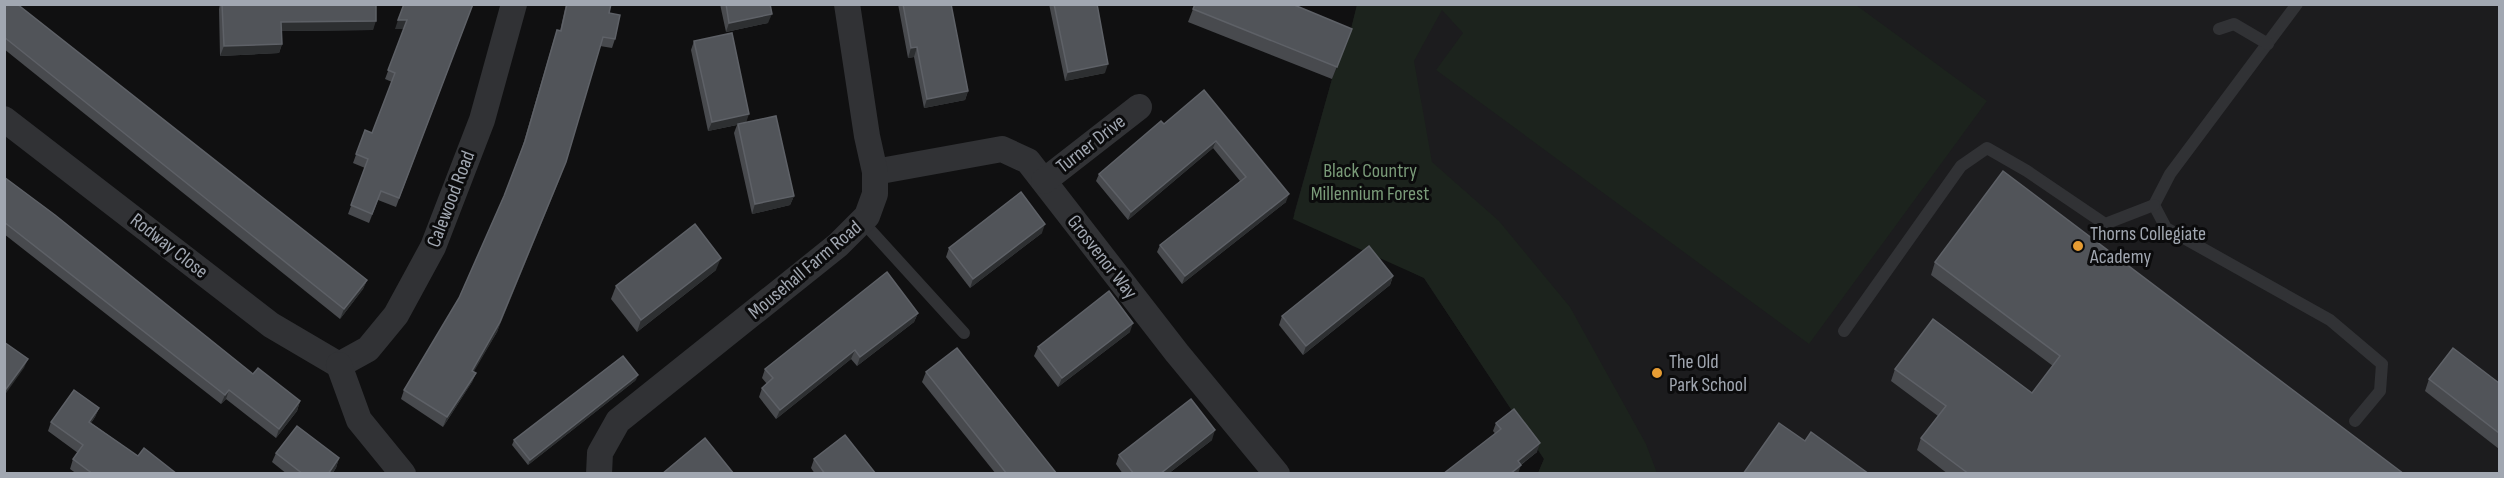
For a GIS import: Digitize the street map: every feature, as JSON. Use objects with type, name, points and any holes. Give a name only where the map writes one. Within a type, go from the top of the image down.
[{"type":"street","name":"Calewood Road","points":[[339,365],[368,349],[396,315],[433,247],[482,120],[514,4]]},
{"type":"street","name":"Mousehall Farm Road","points":[[598,474],[600,453],[618,421],[838,245],[867,216],[875,194],[875,172],[867,136],[847,4]]},
{"type":"street","name":"Turner Drive","points":[[1044,181],[1138,107]]},
{"type":"street","name":"Rodway Close","points":[[4,119],[272,326],[339,365]]},
{"type":"street","name":"Grosvenor Way","points":[[875,172],[1002,149],[1028,161],[1177,353],[1277,474]]},
{"type":"street","points":[[339,365],[359,420],[403,474]]},
{"type":"lane","points":[[1844,331],[1961,166],[1987,148],[2027,171],[2105,224],[2154,205],[2170,174],[2297,4]]},
{"type":"lane","points":[[2219,29],[2234,24],[2268,44]]},
{"type":"lane","points":[[2154,205],[2166,228],[2330,320],[2382,364],[2380,391],[2355,421]]},
{"type":"lane","points":[[862,221],[964,333]]},
{"type":"shaded area","name":"Thorns Collegiate Academy","points":[[1357,5],[2499,5],[2499,473],[1538,473],[1544,459],[1424,278],[1294,214],[1332,79],[1348,41]]},
{"type":"green space","name":"Black Country Millennium Forest","points":[[1357,5],[1856,5],[1987,101],[1809,344],[1436,70],[1463,33],[1442,10],[1414,61],[1432,162],[1499,221],[1570,307],[1646,444],[1657,473],[1538,473],[1544,459],[1424,278],[1293,219],[1332,79],[1348,41]]},
{"type":"building","points":[[4,4],[17,4],[367,280],[344,309],[4,37]]},
{"type":"building","points":[[222,4],[376,4],[376,21],[281,22],[282,44],[224,46]]},
{"type":"building","points":[[404,4],[473,4],[399,198],[381,191],[372,214],[351,205],[368,159],[356,154],[365,130],[372,133],[395,73],[388,70],[407,20],[398,20]]},
{"type":"building","points":[[567,4],[611,4],[609,13],[620,15],[615,39],[603,37],[566,162],[500,322],[472,371],[476,373],[447,417],[404,390],[459,298],[504,196],[525,141],[557,30],[561,31]]},
{"type":"building","points":[[726,4],[770,4],[772,14],[729,23]]},
{"type":"building","points":[[903,4],[951,4],[968,91],[927,99],[917,47],[911,48]]},
{"type":"building","points":[[1054,4],[1097,4],[1108,64],[1068,72]]},
{"type":"building","points":[[1195,4],[1292,4],[1352,29],[1337,67],[1193,9]]},
{"type":"building","points":[[732,33],[749,114],[712,122],[694,41]]},
{"type":"building","points":[[1204,90],[1289,194],[1185,276],[1160,245],[1246,177],[1216,141],[1131,212],[1099,174],[1161,121],[1164,124]]},
{"type":"building","points":[[776,116],[794,196],[755,204],[738,124]]},
{"type":"building","points":[[2003,171],[2404,474],[1969,474],[1921,438],[1946,406],[1895,369],[1933,319],[2032,393],[2060,356],[1935,262]]},
{"type":"building","points":[[4,177],[55,215],[253,374],[258,368],[300,401],[279,429],[229,390],[225,395],[4,222]]},
{"type":"building","points":[[1021,192],[1045,224],[973,279],[949,248]]},
{"type":"building","points":[[695,224],[721,258],[641,320],[616,286]]},
{"type":"building","points":[[1369,246],[1393,276],[1306,346],[1282,316]]},
{"type":"building","points":[[887,272],[918,313],[860,357],[855,350],[780,410],[762,388],[773,378],[765,369]]},
{"type":"building","points":[[1109,291],[1133,323],[1062,378],[1038,347]]},
{"type":"building","points":[[4,342],[28,359],[6,389],[4,388]]},
{"type":"building","points":[[957,348],[1057,474],[1007,474],[926,372]]},
{"type":"building","points":[[2453,348],[2499,383],[2499,433],[2429,379]]},
{"type":"building","points":[[623,356],[638,375],[530,460],[514,440]]},
{"type":"building","points":[[74,390],[99,408],[89,422],[138,456],[144,448],[177,474],[93,474],[73,459],[83,445],[51,422]]},
{"type":"building","points":[[1191,399],[1215,430],[1160,474],[1134,474],[1119,455]]},
{"type":"building","points":[[1514,409],[1540,443],[1518,461],[1521,465],[1510,474],[1443,474],[1501,429],[1496,423]]},
{"type":"building","points":[[1779,423],[1805,441],[1811,432],[1869,474],[1743,474]]},
{"type":"building","points":[[297,426],[339,458],[328,474],[303,474],[276,453]]},
{"type":"building","points":[[845,435],[876,474],[825,474],[814,459]]},
{"type":"building","points":[[705,438],[734,474],[662,474]]},
{"type":"place","name":"Thorns Collegiate Academy","points":[[2078,246]]},
{"type":"place","name":"The Old Park School","points":[[1657,373]]}]
